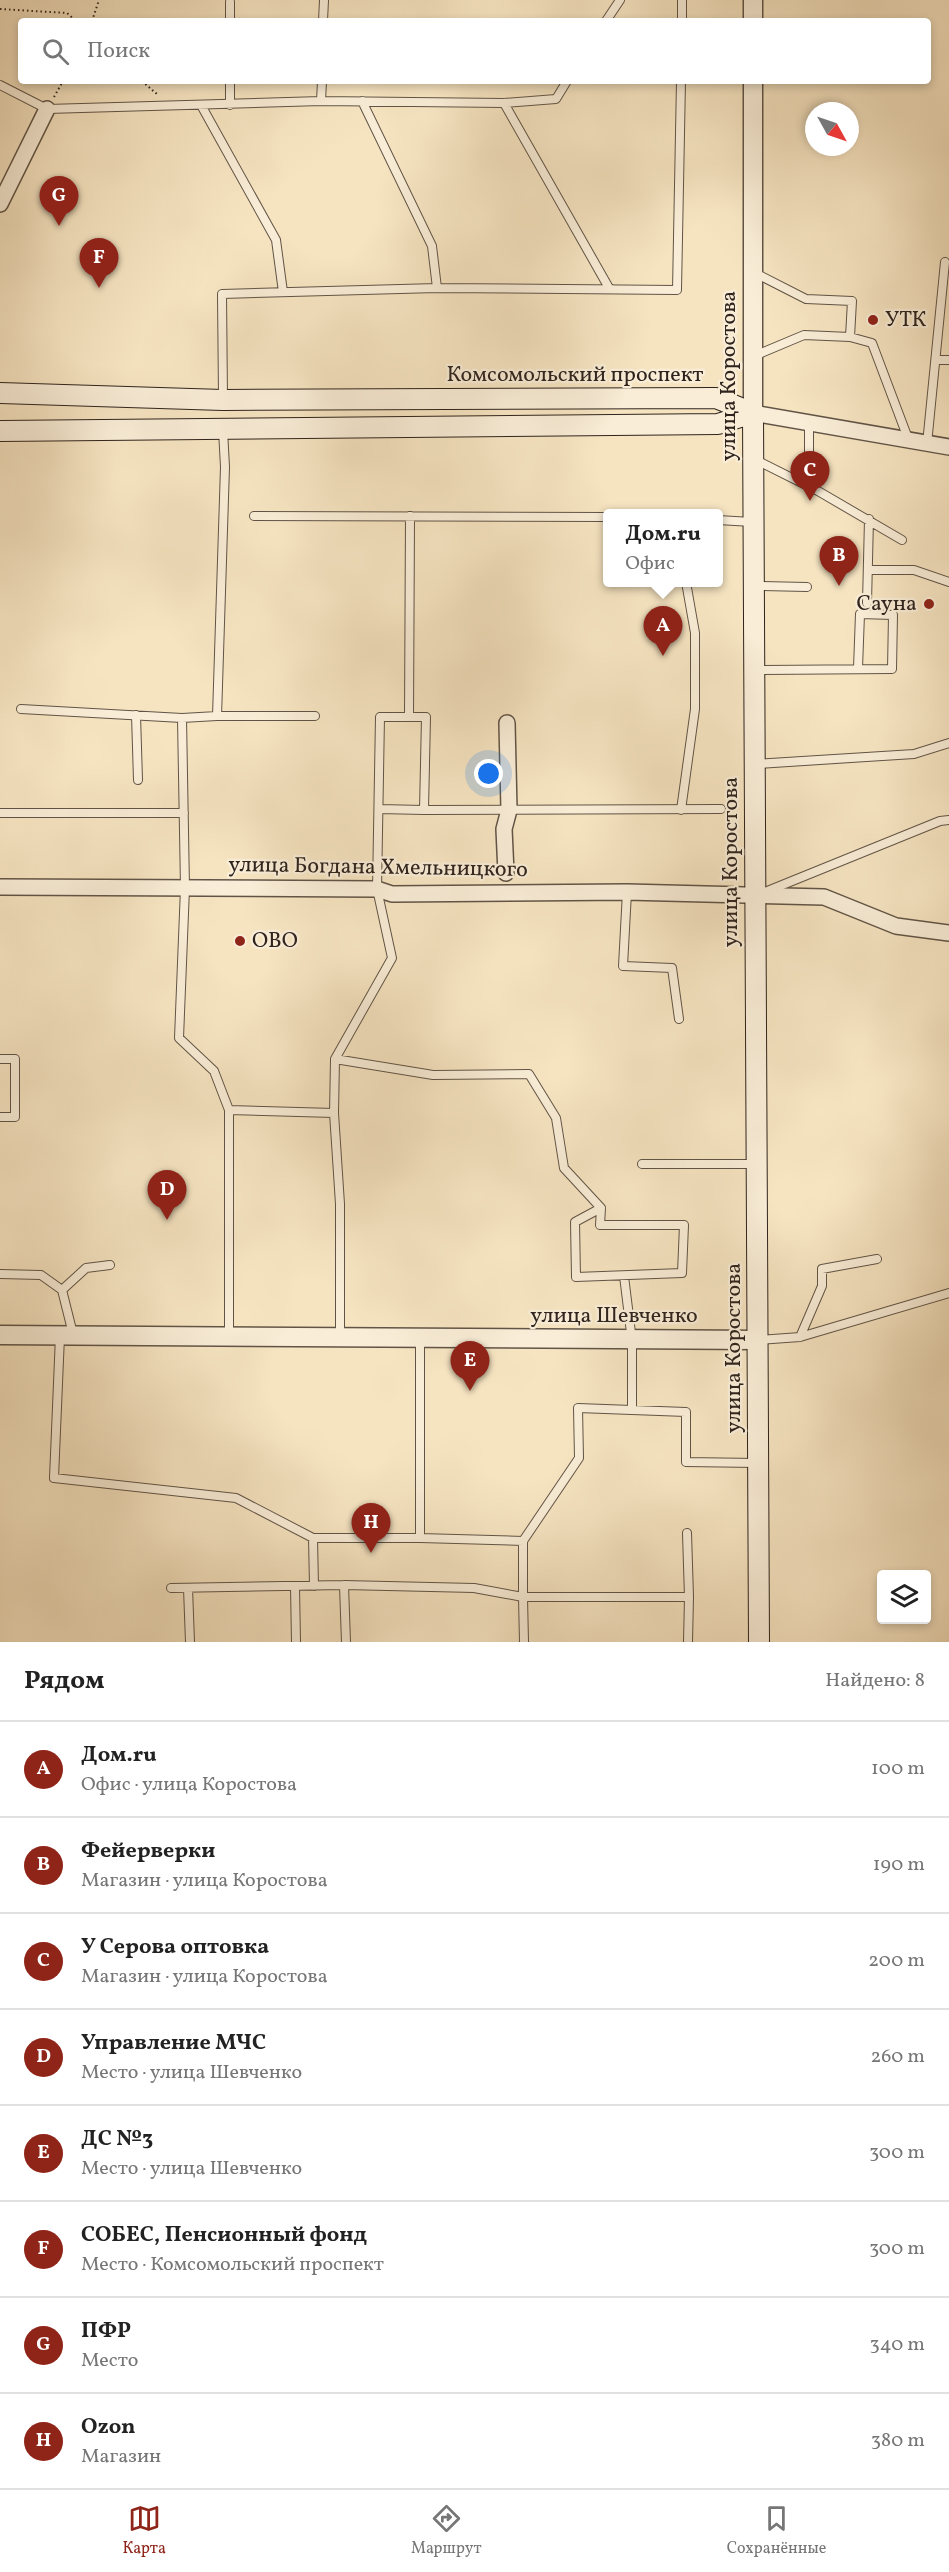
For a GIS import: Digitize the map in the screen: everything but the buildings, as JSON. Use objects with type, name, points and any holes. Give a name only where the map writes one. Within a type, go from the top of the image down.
[{"type":"main road","name":"Комсомольский проспект","points":[[0,393],[223,400],[716,398],[753,413]]},
{"type":"main road","points":[[0,431],[718,424],[753,413]]},
{"type":"main road","name":"улица Коростова","points":[[753,413],[759,1642]]},
{"type":"street","points":[[753,0],[753,18]]},
{"type":"street","name":"улица Коростова","points":[[753,84],[753,413]]},
{"type":"street","points":[[0,204],[48,109]]},
{"type":"street","points":[[753,413],[949,447]]},
{"type":"street","points":[[506,873],[504,829],[509,810],[507,723]]},
{"type":"street","name":"улица Богдана Хмельницкого","points":[[0,888],[377,889],[392,894],[627,892],[824,897],[896,926],[949,933]]},
{"type":"street","name":"улица Шевченко","points":[[0,1335],[758,1340]]},
{"type":"street","name":"улица Шевченко","points":[[0,1335],[229,1335],[632,1341],[758,1340]]},
{"type":"lane","points":[[323,18],[324,0]]},
{"type":"lane","points":[[608,18],[620,0]]},
{"type":"lane","points":[[682,0],[682,18]]},
{"type":"lane","points":[[230,2],[230,18]]},
{"type":"lane","points":[[230,84],[230,105]]},
{"type":"lane","points":[[321,101],[322,84]]},
{"type":"lane","points":[[0,85],[48,109],[321,101],[504,103],[556,99],[565,84]]},
{"type":"lane","points":[[223,400],[222,294],[437,288],[677,290],[681,84]]},
{"type":"lane","points":[[362,101],[432,246],[437,288]]},
{"type":"lane","points":[[504,103],[609,288]]},
{"type":"lane","points":[[201,105],[276,240],[283,292]]},
{"type":"lane","points":[[927,444],[945,262]]},
{"type":"lane","points":[[753,272],[806,299],[852,301],[850,337]]},
{"type":"lane","points":[[753,356],[804,334],[850,337],[872,343],[909,441]]},
{"type":"lane","points":[[936,360],[949,360]]},
{"type":"lane","points":[[808,487],[809,424]]},
{"type":"lane","points":[[217,716],[225,467],[223,430]]},
{"type":"lane","points":[[753,458],[869,519],[902,540]]},
{"type":"lane","points":[[254,516],[603,517]]},
{"type":"lane","points":[[409,717],[410,516]]},
{"type":"lane","points":[[723,519],[754,522]]},
{"type":"lane","points":[[867,603],[869,519]]},
{"type":"lane","points":[[868,570],[914,570],[949,582]]},
{"type":"lane","points":[[754,585],[807,587]]},
{"type":"lane","points":[[681,810],[695,709],[695,633],[687,587]]},
{"type":"lane","points":[[754,670],[892,669],[893,615],[860,614],[858,668]]},
{"type":"lane","points":[[21,709],[182,718],[315,716]]},
{"type":"lane","points":[[136,715],[138,780]]},
{"type":"lane","points":[[340,1338],[340,1204],[334,1113],[335,1059],[392,958],[377,889],[380,717],[426,717],[424,810]]},
{"type":"lane","points":[[182,718],[185,888],[179,1038],[214,1071],[229,1110],[229,1335]]},
{"type":"lane","points":[[755,764],[914,754],[949,742]]},
{"type":"lane","points":[[379,809],[721,809]]},
{"type":"lane","points":[[0,813],[184,813]]},
{"type":"lane","points":[[756,896],[940,821],[949,820]]},
{"type":"lane","points":[[627,892],[623,966],[672,968],[679,1019]]},
{"type":"lane","points":[[0,1059],[15,1059],[15,1117],[0,1117]]},
{"type":"lane","points":[[335,1059],[433,1075],[529,1074],[556,1118],[564,1168],[601,1208],[600,1225],[684,1225],[682,1273],[576,1277],[575,1222],[601,1208]]},
{"type":"lane","points":[[229,1110],[334,1113]]},
{"type":"lane","points":[[642,1164],[757,1164]]},
{"type":"lane","points":[[801,1336],[822,1286],[822,1269],[877,1259]]},
{"type":"lane","points":[[62,1290],[86,1268],[110,1265]]},
{"type":"lane","points":[[0,1274],[41,1275],[62,1290],[67,1336],[54,1478],[236,1498],[313,1538],[523,1541]]},
{"type":"lane","points":[[624,1276],[632,1341],[632,1410]]},
{"type":"lane","points":[[758,1340],[801,1336],[949,1293]]},
{"type":"lane","points":[[420,1338],[420,1538]]},
{"type":"lane","points":[[524,1642],[523,1541],[579,1458],[578,1408],[686,1412],[686,1462],[758,1463]]},
{"type":"lane","points":[[687,1533],[688,1642]]},
{"type":"lane","points":[[313,1538],[314,1586]]},
{"type":"lane","points":[[171,1588],[344,1585],[474,1587],[523,1597],[689,1597]]},
{"type":"lane","points":[[344,1585],[346,1642]]},
{"type":"lane","points":[[295,1587],[296,1642]]},
{"type":"lane","points":[[188,1588],[190,1642]]},
{"type":"path","points":[[93,18],[99,0]]},
{"type":"path","points":[[0,9],[67,13],[73,18]]},
{"type":"path","points":[[48,109],[61,84]]},
{"type":"path","points":[[145,84],[170,106]]},
{"type":"place","name":"ПФР","points":[[59,226]]},
{"type":"place","name":"СОБЕС, Пенсионный фонд","points":[[99,288]]},
{"type":"place","name":"УТК","points":[[873,320]]},
{"type":"place","name":"У Серова оптовка","points":[[810,501]]},
{"type":"place","name":"Фейерверки","points":[[839,586]]},
{"type":"place","name":"Сауна","points":[[929,604]]},
{"type":"place","name":"Дом.ru","points":[[663,656]]},
{"type":"place","name":"ОВО","points":[[240,941]]},
{"type":"place","name":"Управление МЧС","points":[[167,1220]]},
{"type":"place","name":"ДС №3","points":[[470,1391]]},
{"type":"place","name":"Ozon","points":[[371,1553]]}]
